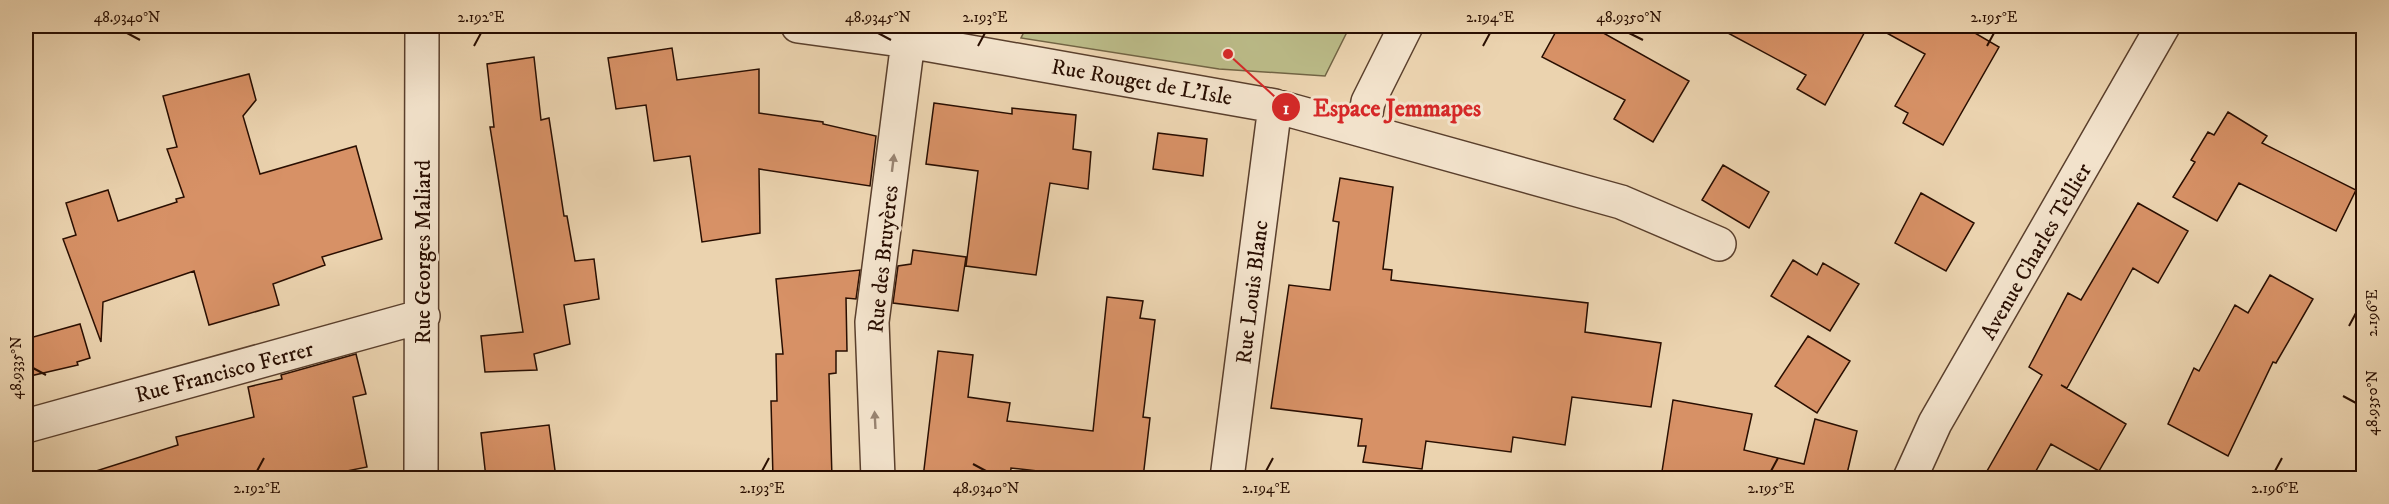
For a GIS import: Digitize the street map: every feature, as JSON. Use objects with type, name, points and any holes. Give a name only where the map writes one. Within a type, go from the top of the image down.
[{"type":"street","name":"Rue Georges Maliard","points":[[421,478],[422,26]]},
{"type":"street","name":"Rue Rouget de L'Isle","points":[[798,26],[909,41],[1275,106],[1621,202],[1719,244]]},
{"type":"street","points":[[1363,130],[1368,102],[1406,26]]},
{"type":"street","name":"Avenue Charles Tellier","points":[[1910,478],[1935,423],[2163,26]]},
{"type":"street","name":"Rue des Bruyères","points":[[878,478],[872,322],[909,41]]},
{"type":"street","name":"Rue Louis Blanc","points":[[1227,478],[1275,106]]},
{"type":"street","name":"Rue Francisco Ferrer","points":[[26,426],[423,316]]},
{"type":"green space","points":[[1027,26],[1350,26],[1325,76],[1219,69],[1021,38]]},
{"type":"building","points":[[1559,26],[1591,26],[1689,81],[1653,142],[1614,119],[1625,100],[1542,57]]},
{"type":"building","points":[[1715,26],[1868,26],[1825,105],[1797,89],[1806,75]]},
{"type":"building","points":[[1874,26],[1963,26],[1999,47],[1943,145],[1903,123],[1908,113],[1895,106],[1925,54]]},
{"type":"building","points":[[672,48],[677,80],[759,69],[759,113],[823,122],[823,124],[876,136],[870,186],[759,169],[760,233],[702,242],[690,156],[654,161],[646,105],[616,109],[608,58]]},
{"type":"building","points":[[534,57],[541,120],[549,118],[564,216],[567,216],[575,261],[594,259],[599,299],[564,305],[570,344],[534,354],[537,370],[485,372],[481,336],[523,332],[490,127],[494,127],[487,64]]},
{"type":"building","points":[[249,74],[256,100],[243,116],[260,174],[356,146],[382,239],[322,257],[325,265],[273,284],[279,305],[209,325],[194,271],[103,302],[101,342],[63,239],[76,235],[66,203],[108,190],[118,221],[177,202],[176,199],[184,197],[167,149],[177,147],[163,96]]},
{"type":"building","points":[[934,103],[1012,114],[1012,108],[1076,115],[1073,149],[1091,152],[1088,189],[1050,183],[1036,275],[966,266],[978,171],[926,164]]},
{"type":"building","points":[[2228,112],[2267,136],[2262,143],[2356,190],[2336,231],[2239,183],[2217,221],[2173,197],[2195,162],[2191,160],[2208,132],[2214,135]]},
{"type":"building","points":[[1158,133],[1207,139],[1203,176],[1153,169]]},
{"type":"building","points":[[1723,165],[1769,192],[1749,228],[1702,200]]},
{"type":"building","points":[[1340,178],[1393,187],[1383,269],[1392,270],[1391,280],[1588,303],[1585,332],[1661,343],[1651,407],[1572,397],[1565,445],[1513,437],[1511,452],[1426,441],[1422,469],[1363,462],[1366,446],[1358,446],[1362,419],[1271,408],[1289,285],[1330,290],[1339,222],[1333,221]]},
{"type":"building","points":[[1921,193],[1974,223],[1946,271],[1895,243]]},
{"type":"building","points":[[2138,203],[2188,231],[2158,283],[2133,268],[2067,388],[2061,385],[2126,424],[2099,471],[2051,444],[2032,478],[1983,478],[2042,375],[2029,367],[2068,293],[2081,300]]},
{"type":"building","points":[[913,250],[966,257],[958,311],[893,303],[898,266],[911,264]]},
{"type":"building","points":[[1793,260],[1817,275],[1823,263],[1859,284],[1830,331],[1771,296]]},
{"type":"building","points":[[860,270],[856,299],[846,298],[847,351],[836,351],[836,373],[829,374],[832,478],[773,478],[771,401],[777,401],[776,354],[783,354],[776,279]]},
{"type":"building","points":[[2270,275],[2313,299],[2276,363],[2273,362],[2228,456],[2168,424],[2194,368],[2199,371],[2235,305],[2248,313]]},
{"type":"building","points":[[1107,297],[1143,301],[1140,318],[1155,320],[1143,417],[1150,418],[1143,478],[1099,478],[1011,468],[1010,478],[923,478],[938,351],[973,355],[968,397],[1010,403],[1007,421],[1093,431]]},
{"type":"building","points":[[80,324],[90,358],[77,362],[78,365],[30,376],[26,357],[26,339]]},
{"type":"building","points":[[1808,336],[1850,361],[1817,413],[1775,386]]},
{"type":"building","points":[[356,354],[366,394],[353,397],[367,467],[312,478],[97,478],[96,471],[178,445],[176,437],[254,417],[248,387],[282,379],[281,375]]},
{"type":"building","points":[[1673,400],[1752,414],[1744,450],[1804,464],[1815,419],[1857,431],[1846,478],[1661,478]]},
{"type":"building","points":[[549,425],[556,478],[486,478],[481,433]]},
{"type":"place","name":"Espace Jemmapes","points":[[1228,54]]}]
